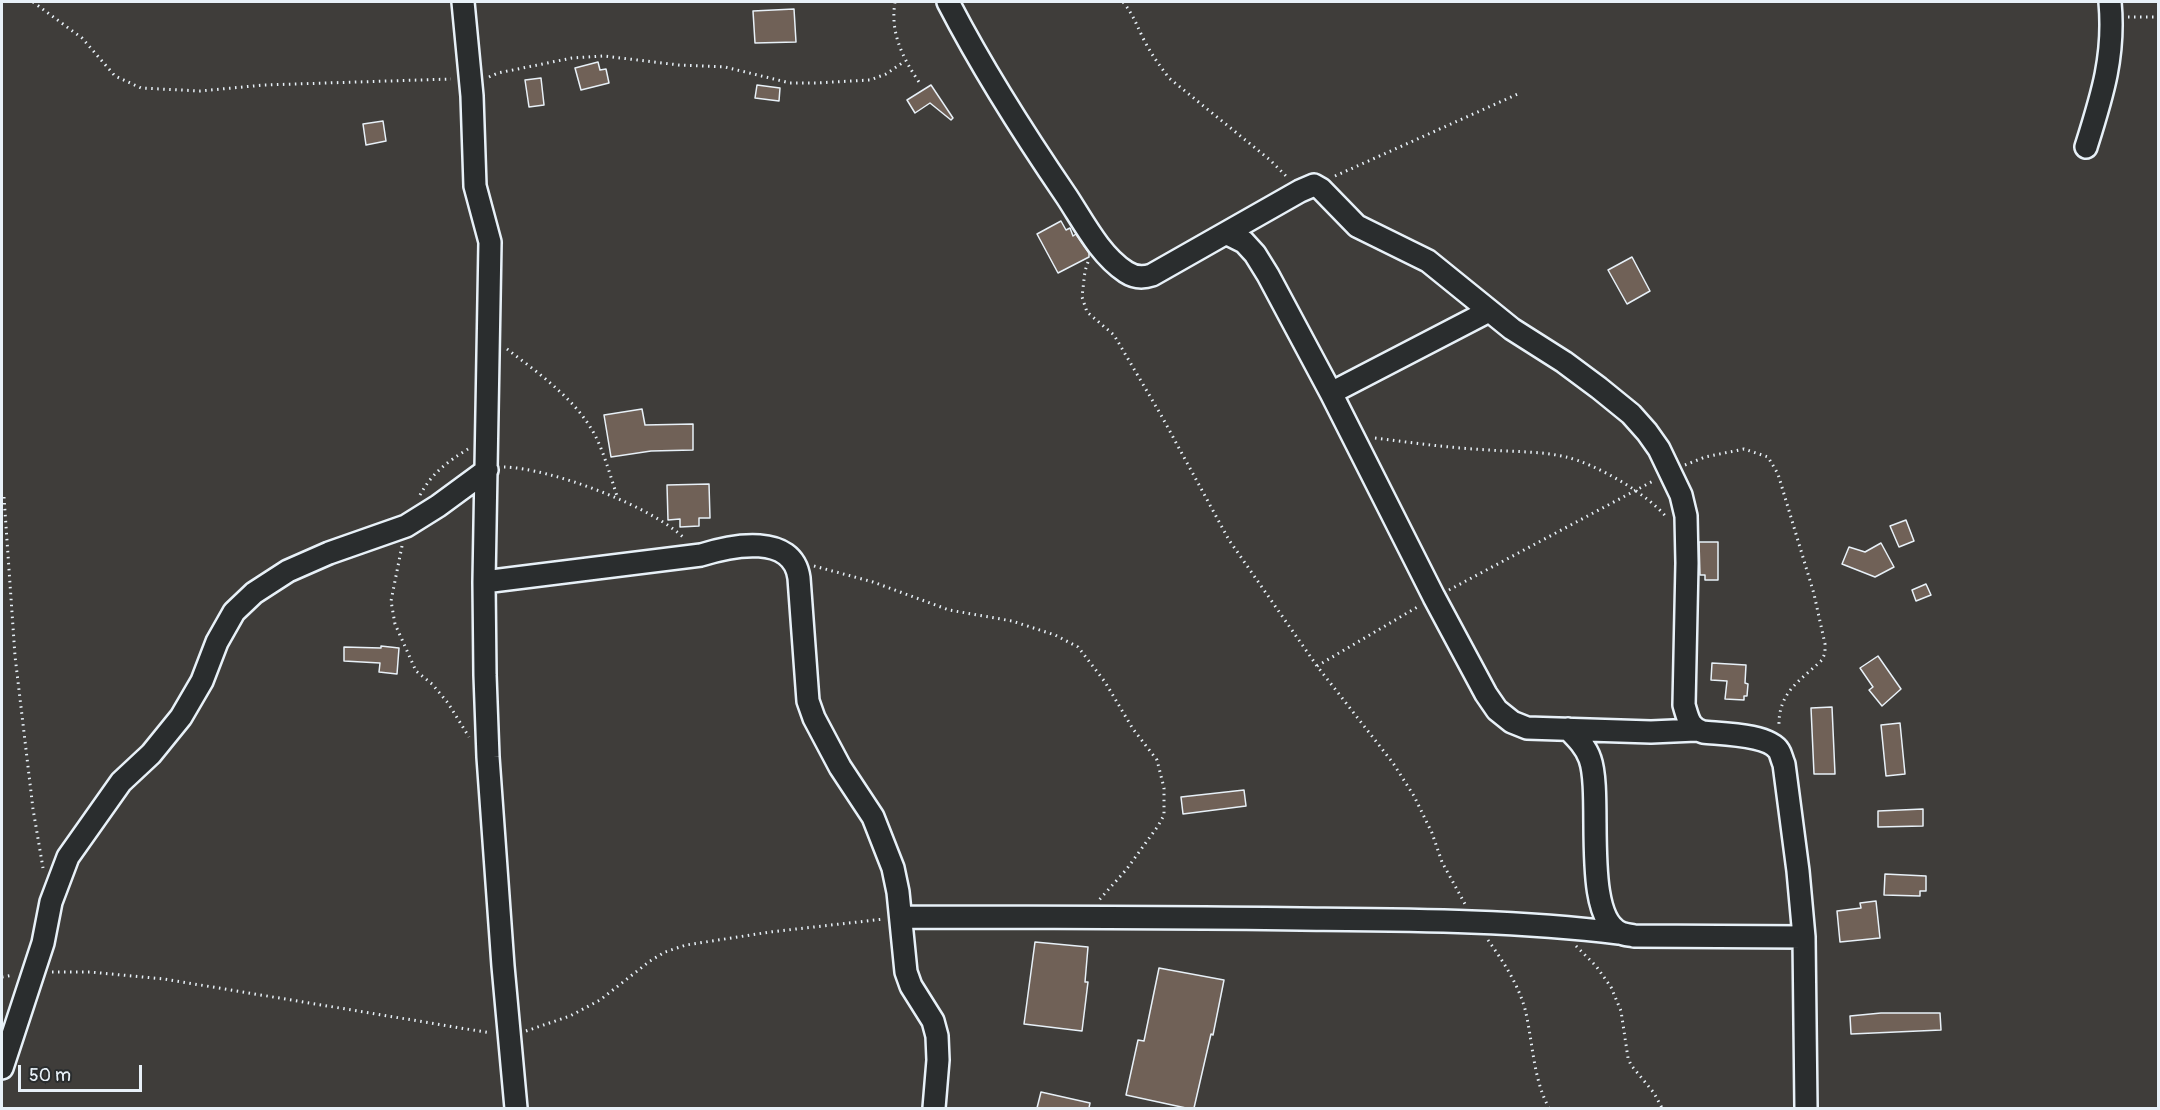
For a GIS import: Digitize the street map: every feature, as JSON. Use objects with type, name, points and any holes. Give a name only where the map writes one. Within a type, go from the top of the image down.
[{"type":"street","points":[[463,2],[471,87],[475,186],[490,242],[484,582],[489,757],[516,1108]]},
{"type":"street","points":[[948,2],[971,49],[1095,240],[1127,273],[1141,278],[1152,275],[1307,188],[1321,189],[1357,226],[1428,261],[1512,329],[1564,362],[1631,414],[1659,449],[1681,495],[1686,516],[1684,705],[1689,723],[1696,730]]},
{"type":"street","points":[[2086,147],[2106,84],[2110,52],[2110,10]]},
{"type":"street","points":[[1226,233],[1244,242],[1255,254],[1353,435],[1485,694],[1497,710],[1518,726],[1527,728],[1651,732],[1696,730],[1758,738],[1770,742],[1779,749],[1784,764],[1804,937],[1806,1108]]},
{"type":"street","points":[[1331,393],[1489,311]]},
{"type":"street","points":[[2,1068],[34,972],[51,902],[68,857],[121,782],[151,754],[181,717],[202,681],[217,642],[234,612],[254,593],[288,571],[329,553],[406,526],[447,500],[487,470]]},
{"type":"street","points":[[484,582],[701,555],[731,548],[764,546],[782,552],[795,564],[799,578],[808,701],[814,718],[840,767],[873,817],[893,868],[898,892],[906,972],[911,986],[933,1021],[937,1036],[938,1060],[934,1108]]},
{"type":"street","points":[[1568,729],[1585,747],[1591,760],[1600,904],[1619,933]]},
{"type":"street","points":[[901,917],[1084,916],[1474,921],[1566,927],[1634,936],[1804,937]]},
{"type":"path","points":[[33,2],[82,38],[115,76],[141,88],[200,91],[306,83],[471,87],[498,73],[587,56],[726,67],[790,83],[870,80],[886,74],[905,61]]},
{"type":"path","points":[[896,2],[894,12],[898,44],[905,61],[919,82]]},
{"type":"path","points":[[1122,2],[1135,17],[1143,39],[1169,78],[1307,188],[1520,93]]},
{"type":"path","points":[[2110,10],[2158,17]]},
{"type":"path","points":[[1095,240],[1085,271],[1083,304],[1093,319],[1114,335],[1161,415],[1229,540],[1317,666],[1368,728],[1414,796],[1432,833],[1442,862],[1474,921],[1514,980],[1530,1031],[1536,1070],[1549,1108]]},
{"type":"path","points":[[489,335],[561,393],[583,416],[599,444],[618,499]]},
{"type":"path","points":[[1353,435],[1427,445],[1547,454],[1569,458],[1617,479],[1634,492]]},
{"type":"path","points":[[470,739],[448,703],[432,684],[416,671],[395,624],[391,601],[406,526],[427,482],[443,465],[487,436]]},
{"type":"path","points":[[1317,666],[1434,597],[1669,472],[1705,457],[1744,449],[1768,457],[1778,474],[1814,594],[1825,644],[1822,660],[1784,697],[1779,718],[1779,749]]},
{"type":"path","points":[[487,470],[509,467],[531,471],[580,484],[618,499],[659,518],[678,532],[701,555]]},
{"type":"path","points":[[4,497],[15,656],[43,874]]},
{"type":"path","points":[[795,564],[823,568],[873,582],[949,610],[1012,621],[1047,632],[1078,647],[1105,682],[1133,729],[1157,760],[1161,771],[1165,802],[1164,815],[1150,838],[1126,870],[1084,916]]},
{"type":"path","points":[[34,972],[90,972],[164,979],[509,1036],[570,1016],[600,1000],[650,961],[665,952],[686,945],[770,932],[901,917]]},
{"type":"path","points":[[1566,927],[1578,949],[1596,966],[1611,987],[1621,1011],[1628,1058],[1654,1093],[1662,1108]]},
{"type":"building","points":[[794,9],[796,42],[755,43],[753,11]]},
{"type":"building","points":[[598,62],[600,70],[606,69],[609,83],[581,90],[575,68]]},
{"type":"building","points":[[541,78],[544,105],[529,107],[525,80]]},
{"type":"building","points":[[757,85],[780,88],[779,101],[755,98]]},
{"type":"building","points":[[931,85],[953,118],[951,120],[930,103],[915,113],[907,100]]},
{"type":"building","points":[[383,121],[386,141],[366,145],[363,124]]},
{"type":"building","points":[[1061,221],[1066,230],[1070,228],[1073,236],[1076,234],[1089,253],[1089,257],[1058,273],[1037,234]]},
{"type":"building","points":[[1632,257],[1650,291],[1627,304],[1608,270]]},
{"type":"building","points":[[642,409],[645,425],[693,424],[693,450],[651,451],[611,457],[604,415]]},
{"type":"building","points":[[709,484],[710,518],[699,518],[699,526],[680,527],[680,519],[668,520],[667,485]]},
{"type":"building","points":[[1906,520],[1914,541],[1899,547],[1890,526]]},
{"type":"building","points":[[1699,542],[1718,542],[1718,580],[1705,580],[1705,575],[1700,575]]},
{"type":"building","points":[[1881,543],[1894,567],[1875,577],[1842,564],[1849,547],[1865,552]]},
{"type":"building","points":[[1926,584],[1931,595],[1916,601],[1912,590]]},
{"type":"building","points":[[381,646],[399,648],[397,674],[379,672],[380,663],[344,661],[344,647],[381,648]]},
{"type":"building","points":[[1878,656],[1901,689],[1882,706],[1869,690],[1873,687],[1860,668]]},
{"type":"building","points":[[1712,663],[1746,665],[1745,683],[1748,684],[1747,696],[1744,696],[1744,700],[1725,699],[1727,681],[1711,680]]},
{"type":"building","points":[[1832,707],[1835,774],[1814,774],[1811,708]]},
{"type":"building","points":[[1900,723],[1905,774],[1886,776],[1881,725]]},
{"type":"building","points":[[1244,790],[1246,806],[1183,814],[1181,797]]},
{"type":"building","points":[[1923,809],[1923,826],[1878,827],[1878,811]]},
{"type":"building","points":[[1885,874],[1926,876],[1926,891],[1920,891],[1920,896],[1884,895]]},
{"type":"building","points":[[1876,901],[1880,938],[1840,942],[1837,911],[1861,908],[1860,903]]},
{"type":"building","points":[[1035,942],[1088,947],[1085,982],[1088,982],[1082,1031],[1024,1024]]},
{"type":"building","points":[[1159,968],[1224,980],[1213,1035],[1211,1034],[1194,1108],[1126,1095],[1138,1040],[1144,1041]]},
{"type":"building","points":[[1881,1013],[1940,1013],[1941,1030],[1851,1034],[1850,1016]]},
{"type":"building","points":[[1041,1092],[1090,1103],[1089,1108],[1037,1108]]}]
